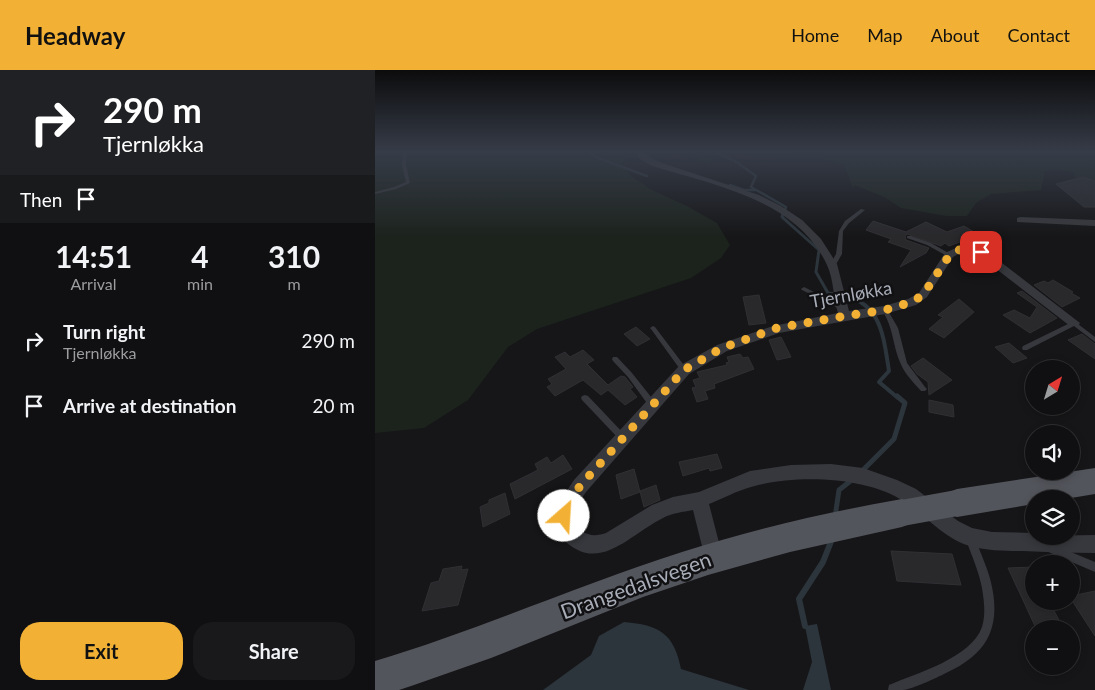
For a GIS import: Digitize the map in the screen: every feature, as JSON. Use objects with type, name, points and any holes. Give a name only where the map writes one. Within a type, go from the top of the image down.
[{"type":"main road","name":"Drangedalsvegen","points":[[375,678],[427,664],[642,582],[770,541],[831,526],[901,513],[1095,481]]},
{"type":"street","points":[[704,180],[768,201],[784,209],[811,233],[833,265],[843,312]]},
{"type":"street","points":[[1020,220],[1095,223]]},
{"type":"street","points":[[949,256],[960,249],[981,252],[1074,323]]},
{"type":"street","name":"Tjernløkka","points":[[949,256],[923,295],[912,302],[885,310],[843,312],[777,328],[722,348],[684,370],[580,486],[568,504],[563,526],[571,537],[583,545],[600,546],[617,538],[636,523],[659,510],[699,500],[750,479],[791,473],[831,472],[863,476],[891,486],[910,495],[951,527],[970,537],[992,541],[1025,541]]},
{"type":"street","points":[[699,500],[714,558]]},
{"type":"street","name":"Tjernløkka","points":[[1080,543],[1095,544]]},
{"type":"lane","points":[[375,193],[408,183],[407,180]]},
{"type":"lane","points":[[833,265],[839,254],[841,231],[847,222],[863,210]]},
{"type":"lane","points":[[909,237],[929,244],[949,256]]},
{"type":"lane","points":[[804,289],[843,312]]},
{"type":"lane","points":[[885,310],[893,321],[899,337],[902,361],[923,389]]},
{"type":"lane","points":[[1025,348],[1074,323],[1095,340]]},
{"type":"lane","points":[[653,328],[684,370]]},
{"type":"lane","points":[[615,359],[630,374],[652,404]]},
{"type":"lane","points":[[585,398],[622,437]]},
{"type":"lane","points":[[893,689],[963,659],[982,641],[988,624],[987,588],[970,537]]},
{"type":"lane","points":[[1043,545],[1095,567]]},
{"type":"shaded area","points":[[375,180],[637,180],[652,190],[687,206],[717,223],[730,245],[721,258],[691,278],[537,329],[508,347],[468,400],[424,428],[375,433]]},
{"type":"shaded area","points":[[850,180],[1043,180],[1041,190],[991,194],[976,203],[967,216],[946,216],[901,208],[884,197],[855,185],[853,188]]},
{"type":"shaded area","points":[[624,622],[647,626],[663,633],[674,647],[681,669],[749,690],[543,690],[591,655],[599,636]]},
{"type":"shaded area","points":[[817,624],[831,690],[803,690],[812,662],[805,626]]},
{"type":"building","points":[[1072,180],[1095,181],[1095,207],[1084,207],[1056,184]]},
{"type":"building","points":[[873,221],[906,232],[926,222],[947,232],[964,226],[979,235],[949,246],[945,243],[941,246],[907,234],[905,236],[906,240],[929,248],[926,253],[900,267],[911,250],[888,242],[891,239],[866,230]]},
{"type":"building","points":[[1053,280],[1080,298],[1062,307],[1034,285],[1044,281],[1048,283]]},
{"type":"building","points":[[1022,291],[1057,318],[1030,333],[1003,315],[1014,310],[1030,318],[1037,307],[1017,293]]},
{"type":"building","points":[[759,295],[766,323],[749,325],[743,297]]},
{"type":"building","points":[[959,299],[974,312],[944,338],[929,329],[943,317],[938,315]]},
{"type":"building","points":[[636,327],[650,339],[637,346],[624,334]]},
{"type":"building","points":[[1082,334],[1095,344],[1095,359],[1068,340]]},
{"type":"building","points":[[781,337],[791,357],[777,360],[769,340]]},
{"type":"building","points":[[1009,343],[1027,358],[1013,363],[995,347]]},
{"type":"building","points":[[583,350],[594,360],[587,364],[608,385],[621,376],[625,377],[633,387],[630,389],[637,397],[625,405],[608,390],[601,395],[583,380],[555,396],[547,387],[552,384],[548,379],[566,369],[555,357],[565,352],[570,357]]},
{"type":"building","points":[[740,354],[743,358],[748,357],[754,369],[714,384],[715,388],[705,391],[708,399],[697,402],[692,388],[696,387],[693,380],[700,378],[697,372],[727,365],[726,363],[729,362],[727,357]]},
{"type":"building","points":[[923,358],[952,380],[929,395],[928,382],[917,374],[911,366]]},
{"type":"building","points":[[929,400],[953,405],[954,417],[929,412]]},
{"type":"building","points":[[717,454],[722,468],[710,471],[709,468],[683,476],[679,462]]},
{"type":"building","points":[[563,455],[572,469],[515,499],[510,484],[538,470],[535,464],[547,457],[551,463]]},
{"type":"building","points":[[634,469],[640,492],[621,499],[616,475]]},
{"type":"building","points":[[656,485],[660,500],[644,507],[640,491]]},
{"type":"building","points":[[505,493],[510,514],[483,527],[480,507],[489,503],[489,500]]},
{"type":"building","points":[[891,551],[952,554],[961,585],[897,581]]},
{"type":"building","points":[[462,566],[461,570],[468,569],[458,605],[422,611],[431,583],[439,581],[443,569]]},
{"type":"building","points":[[1025,567],[1025,605],[1008,568]]},
{"type":"building","points":[[1095,591],[1095,636],[1078,610],[1080,610],[1080,594]]},
{"type":"building","points":[[1028,610],[1054,610],[1059,620],[1032,620]]},
{"type":"waterway","points":[[754,180],[751,187],[786,207],[783,215]]},
{"type":"waterway","points":[[730,185],[744,190],[755,190]]},
{"type":"waterway","points":[[783,214],[782,217],[819,250],[816,272],[828,293],[845,295]]},
{"type":"waterway","points":[[836,294],[851,297],[862,303],[877,320],[885,344],[889,371],[879,382],[898,398]]},
{"type":"waterway","points":[[861,472],[894,439],[905,403],[897,396]]},
{"type":"waterway","points":[[835,517],[839,490],[853,479]]},
{"type":"waterway","points":[[805,626],[799,599],[823,562],[832,539]]},
{"type":"route","points":[[564,516],[568,504],[580,486],[622,437],[684,370],[702,358],[722,348],[777,328],[885,310],[912,302],[923,295],[949,256],[955,251],[966,248],[981,252]]}]
